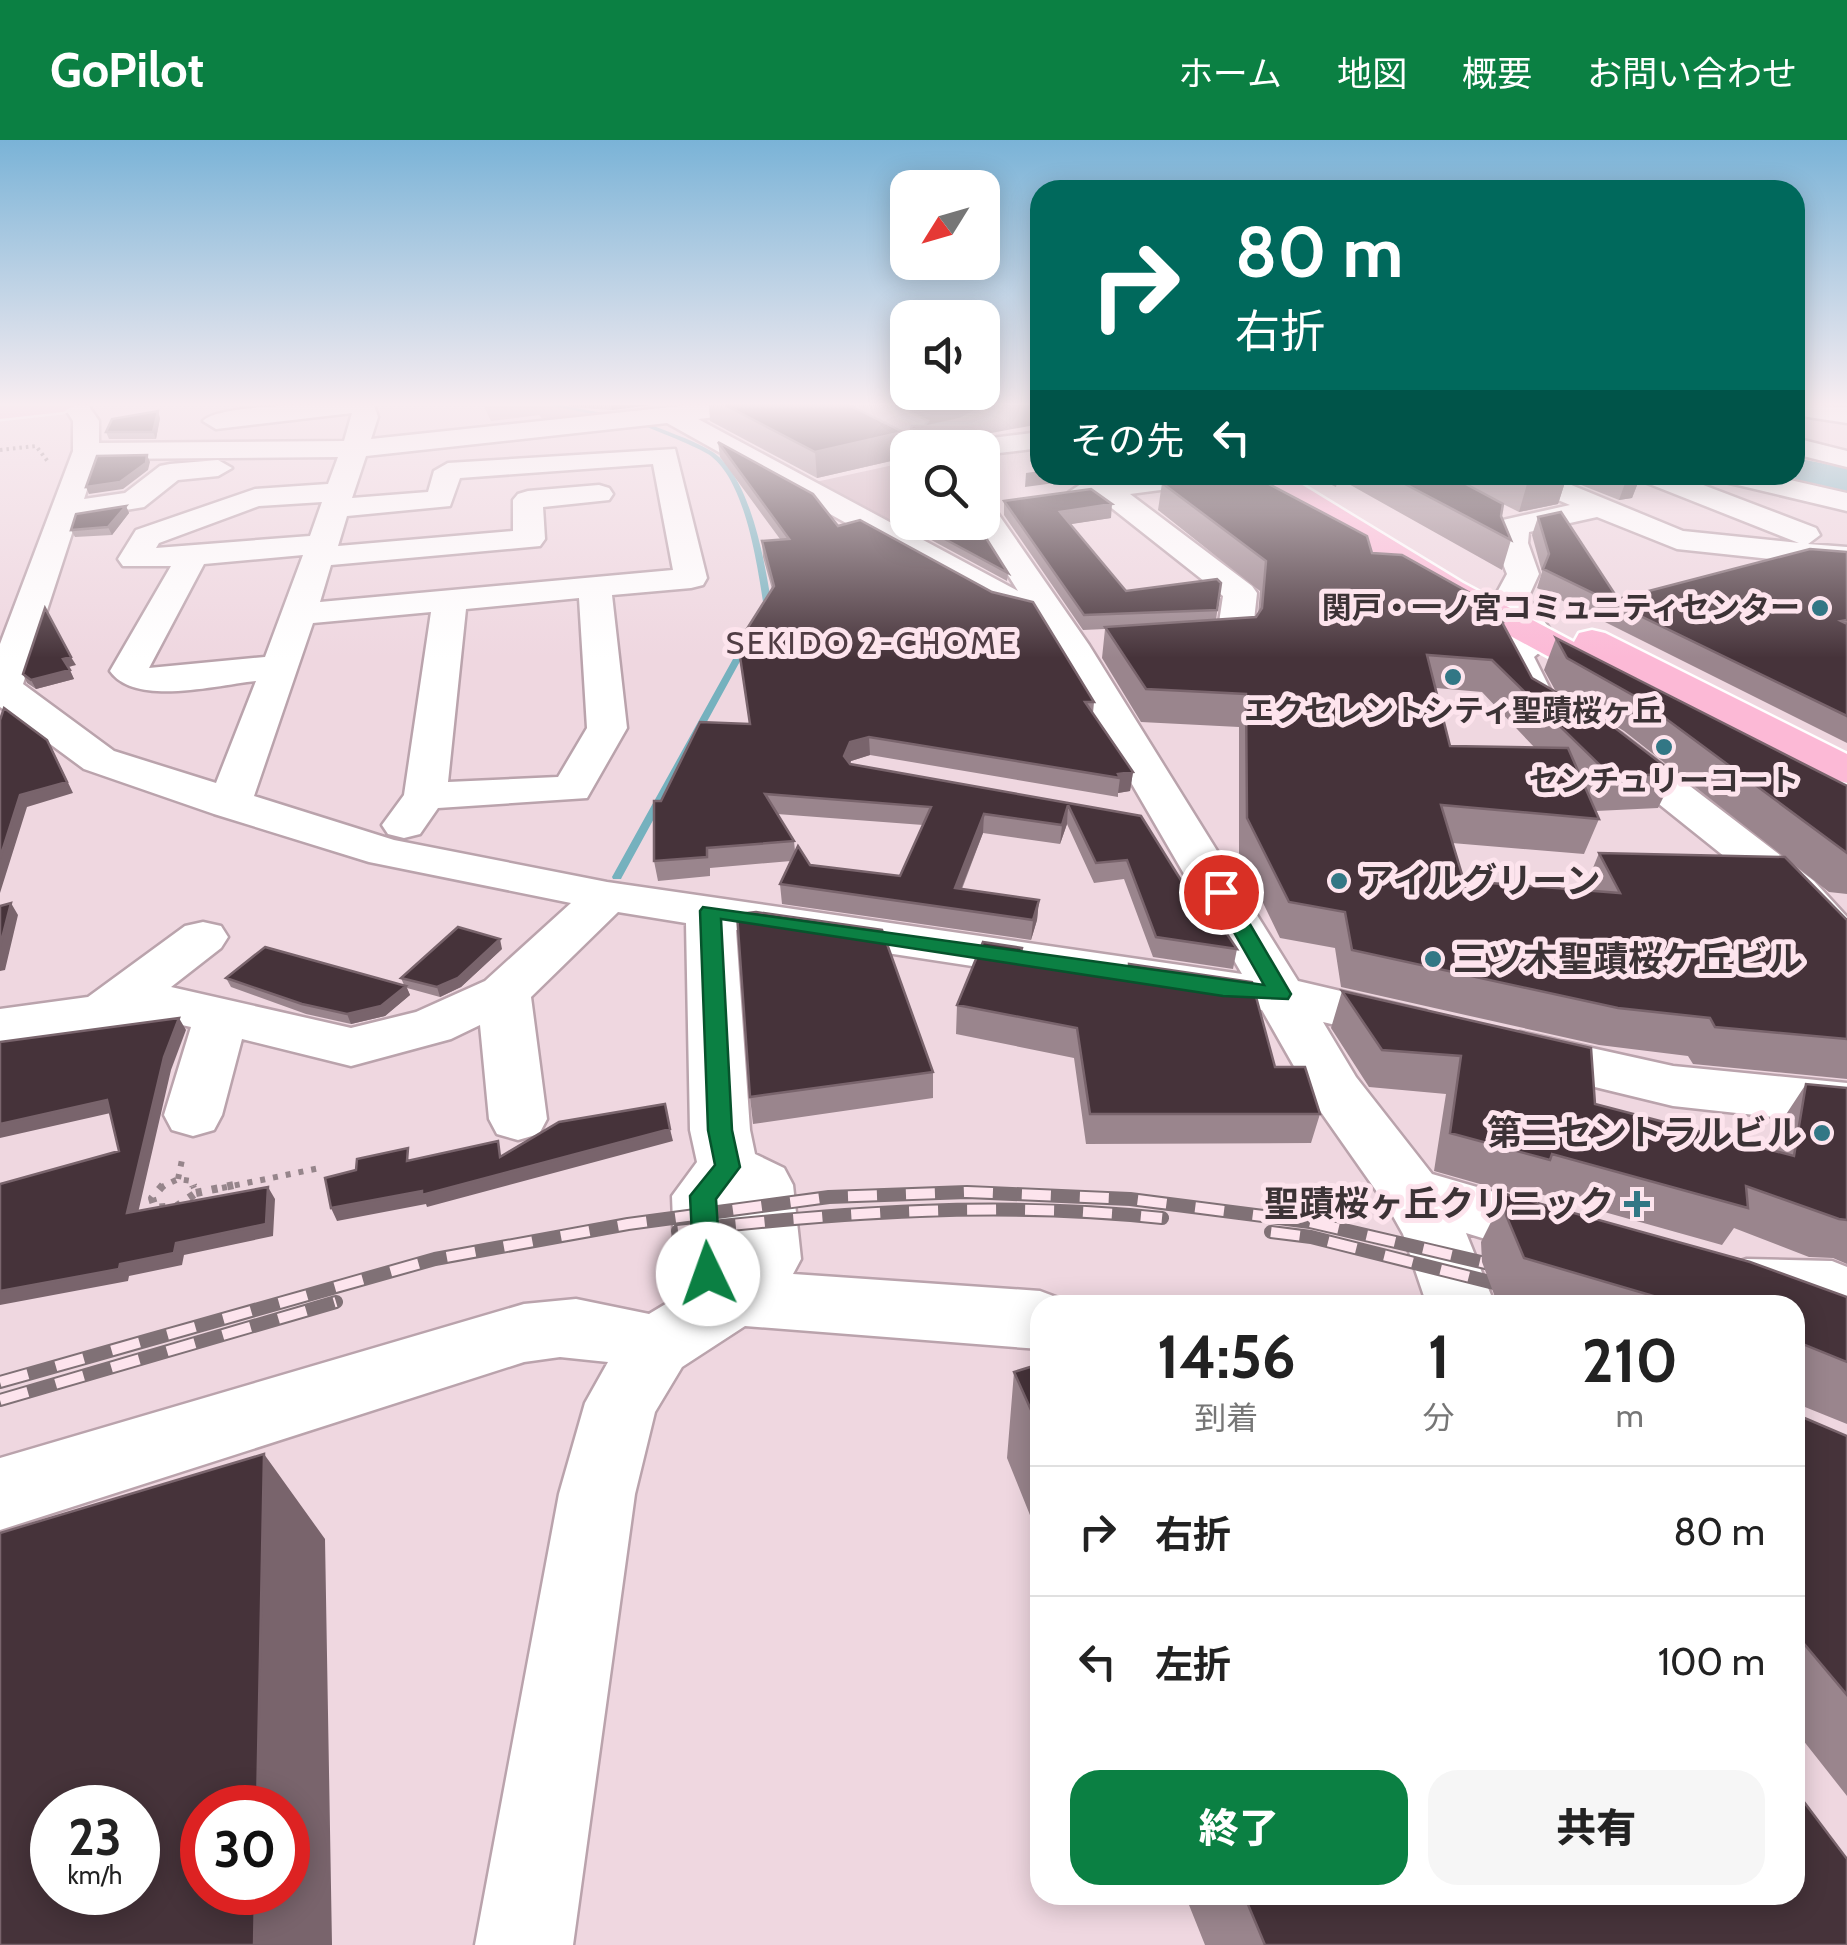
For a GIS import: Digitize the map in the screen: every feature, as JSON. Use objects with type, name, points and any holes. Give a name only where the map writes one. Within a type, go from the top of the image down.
[{"type":"main road","points":[[1288,489],[1413,568],[1538,638],[1847,800]]},
{"type":"main road","points":[[1327,489],[1511,598],[1847,770]]},
{"type":"street","points":[[71,489],[1,691],[99,760],[229,805],[385,852],[607,896],[1203,986],[1280,994],[1673,1086],[1847,1104]]},
{"type":"street","points":[[62,511],[134,502],[149,489]]},
{"type":"street","points":[[229,805],[342,489]]},
{"type":"street","points":[[443,489],[440,500],[255,498],[146,536],[134,559],[320,554],[529,540],[528,500],[657,489]]},
{"type":"street","points":[[300,614],[691,578],[672,489]]},
{"type":"street","points":[[797,489],[1004,598],[1046,608]]},
{"type":"street","points":[[1053,496],[1074,489]]},
{"type":"street","points":[[1105,489],[1240,593],[1234,638],[1144,642]]},
{"type":"street","points":[[1555,489],[1683,542],[1842,556]]},
{"type":"street","points":[[1688,489],[1813,538],[1842,556]]},
{"type":"street","points":[[1769,489],[1847,518]]},
{"type":"street","points":[[1792,489],[1847,502]]},
{"type":"street","points":[[1000,504],[1018,500]]},
{"type":"street","points":[[1483,509],[1514,526],[1598,508]]},
{"type":"street","points":[[1514,526],[1512,543],[1523,574],[1511,598],[1538,638],[1514,654],[1536,700],[1608,742],[1797,891],[1847,948]]},
{"type":"street","points":[[1000,536],[1046,608],[1089,644],[1182,824],[1336,1090],[1412,1192],[1434,1232],[1456,1295]]},
{"type":"street","points":[[192,555],[129,671],[144,681],[280,667]]},
{"type":"street","points":[[425,796],[572,788],[608,728],[595,588]]},
{"type":"street","points":[[385,852],[425,796],[450,600]]},
{"type":"street","points":[[1123,815],[1182,824]]},
{"type":"street","points":[[0,1027],[168,1004],[350,1047],[432,1026],[504,993],[607,896]]},
{"type":"street","points":[[710,911],[720,1130],[728,1167],[703,1196],[708,1274],[738,1298]]},
{"type":"street","points":[[105,1012],[203,936]]},
{"type":"street","points":[[504,993],[518,1118]]},
{"type":"street","points":[[193,1115],[221,1016]]},
{"type":"street","points":[[1412,1192],[1618,1252]]},
{"type":"street","points":[[1692,1274],[1730,1285],[1832,1289],[1847,1295]]},
{"type":"street","points":[[524,1945],[596,1494],[621,1403],[657,1346],[698,1318],[738,1298],[1030,1319]]},
{"type":"street","points":[[0,1494],[270,1414],[524,1332],[556,1325],[590,1326],[657,1346]]},
{"type":"path","points":[[196,1192],[192,1181],[178,1179],[161,1186],[152,1198],[155,1208],[170,1210],[186,1203],[196,1192],[320,1168]]},
{"type":"shaded area","points":[[822,489],[890,489],[890,523],[883,524]]},
{"type":"building","points":[[753,489],[804,489],[813,494],[838,526],[860,520],[890,536],[890,540],[897,540],[992,592],[1033,602],[1094,702],[1085,702],[1133,772],[1118,774],[1120,778],[869,737],[850,742],[844,756],[850,764],[1141,816],[1197,906],[1205,901],[1237,949],[1156,937],[1127,860],[1096,863],[1068,805],[1062,825],[984,814],[955,888],[1039,900],[1033,920],[780,884],[798,846],[810,865],[900,876],[931,807],[765,794],[794,841],[707,848],[707,857],[654,861],[654,801],[661,801],[700,722],[750,724],[738,643],[774,586],[762,541],[789,539]]},
{"type":"building","points":[[1091,489],[1112,504],[1060,512],[1126,591],[1217,579],[1221,583],[1217,610],[1084,615],[1004,501]]},
{"type":"building","points":[[1170,489],[1279,489],[1367,536],[1372,553],[1402,555],[1504,612],[1503,624],[1532,678],[1606,721],[1675,774],[1611,776],[1492,660],[1427,655],[1450,746],[1568,748],[1599,819],[1441,805],[1464,881],[1620,893],[1599,853],[1785,857],[1847,920],[1847,1039],[1715,1027],[1710,1018],[1618,1008],[1352,950],[1345,912],[1289,902],[1247,818],[1246,694],[1146,689],[1105,627],[1256,617],[1262,608],[1266,561]]},
{"type":"building","points":[[1415,489],[1476,489],[1503,504],[1501,516],[1511,540]]},
{"type":"building","points":[[126,506],[108,527],[71,530],[76,514]]},
{"type":"building","points":[[1561,512],[1618,599],[1810,549],[1847,552],[1847,620],[1841,621],[1847,624],[1847,716],[1543,569],[1549,554],[1538,517]]},
{"type":"building","points":[[947,540],[987,540],[1008,573]]},
{"type":"building","points":[[45,608],[71,657],[63,659],[70,670],[31,680],[23,674]]},
{"type":"building","points":[[1556,638],[1847,786],[1847,853],[1638,698],[1567,658]]},
{"type":"building","points":[[4,708],[47,740],[67,782],[20,795],[0,858],[0,720]]},
{"type":"building","points":[[11,903],[0,946],[0,906]]},
{"type":"building","points":[[756,912],[882,930],[933,1072],[750,1097],[737,914]]},
{"type":"building","points":[[458,927],[500,939],[458,978],[437,987],[401,978]]},
{"type":"building","points":[[983,942],[1022,948],[1020,955],[1129,975],[1129,964],[1252,982],[1275,1067],[1305,1067],[1320,1114],[1090,1114],[1077,1028],[957,1005]]},
{"type":"building","points":[[265,947],[406,986],[381,1006],[347,1014],[302,1004],[226,978]]},
{"type":"building","points":[[1342,991],[1591,1048],[1595,1104],[1794,1156],[1806,1084],[1847,1088],[1847,1220],[1746,1186],[1748,1208],[1552,1154],[1550,1160],[1450,1133],[1461,1056],[1382,1050]]},
{"type":"building","points":[[179,1018],[164,1057],[127,1213],[268,1187],[266,1224],[176,1243],[174,1253],[120,1264],[119,1269],[0,1291],[0,1184],[119,1151],[107,1100],[0,1124],[0,1042]]},
{"type":"building","points":[[665,1104],[670,1129],[422,1195],[422,1191],[331,1208],[325,1178],[356,1170],[357,1159],[408,1148],[407,1161],[498,1141],[500,1157],[559,1122]]},
{"type":"building","points":[[1505,1194],[1750,1262],[1847,1297],[1847,1362],[1805,1345],[1805,1295],[1650,1295],[1524,1258],[1506,1215]]},
{"type":"building","points":[[1030,1367],[1030,1408],[1014,1372]]},
{"type":"building","points":[[1805,1418],[1847,1436],[1847,1695],[1805,1645]]},
{"type":"building","points":[[264,1454],[257,1785],[180,1785],[180,1915],[255,1915],[254,1945],[0,1945],[0,1533]]},
{"type":"building","points":[[1805,1803],[1847,1859],[1847,1945],[1265,1945],[1248,1905],[1805,1905]]},
{"type":"waterway","points":[[738,489],[758,546],[768,607],[764,613]]},
{"type":"waterway","points":[[617,877],[746,643]]},
{"type":"railway","points":[[0,1382],[435,1259],[628,1224],[829,1197],[967,1192],[1130,1199],[1310,1222],[1511,1269]]},
{"type":"railway","points":[[678,1231],[920,1211],[1040,1210],[1162,1218]]},
{"type":"railway","points":[[1271,1232],[1311,1237],[1514,1288]]},
{"type":"railway","points":[[0,1400],[336,1302]]},
{"type":"place","name":"関戸・一ノ宮コミュニティセンター","points":[[1820,608]]},
{"type":"place","name":"エクセレントシティ聖蹟桜ヶ丘","points":[[1453,677]]},
{"type":"place","name":"センチュリーコート","points":[[1664,747]]},
{"type":"place","name":"アイルグリーン","points":[[1339,881]]},
{"type":"place","name":"三ツ木聖蹟桜ケ丘ビル","points":[[1433,959]]},
{"type":"place","name":"第二セントラルビル","points":[[1822,1133]]},
{"type":"place","name":"聖蹟桜ヶ丘クリニック","points":[[1637,1204]]},
{"type":"district","name":"SEKIDO 2-CHOME","points":[[872,643]]},
{"type":"route","points":[[708,1274],[703,1196],[728,1167],[720,1130],[710,911],[1223,989],[1280,994],[1221,892]]}]
